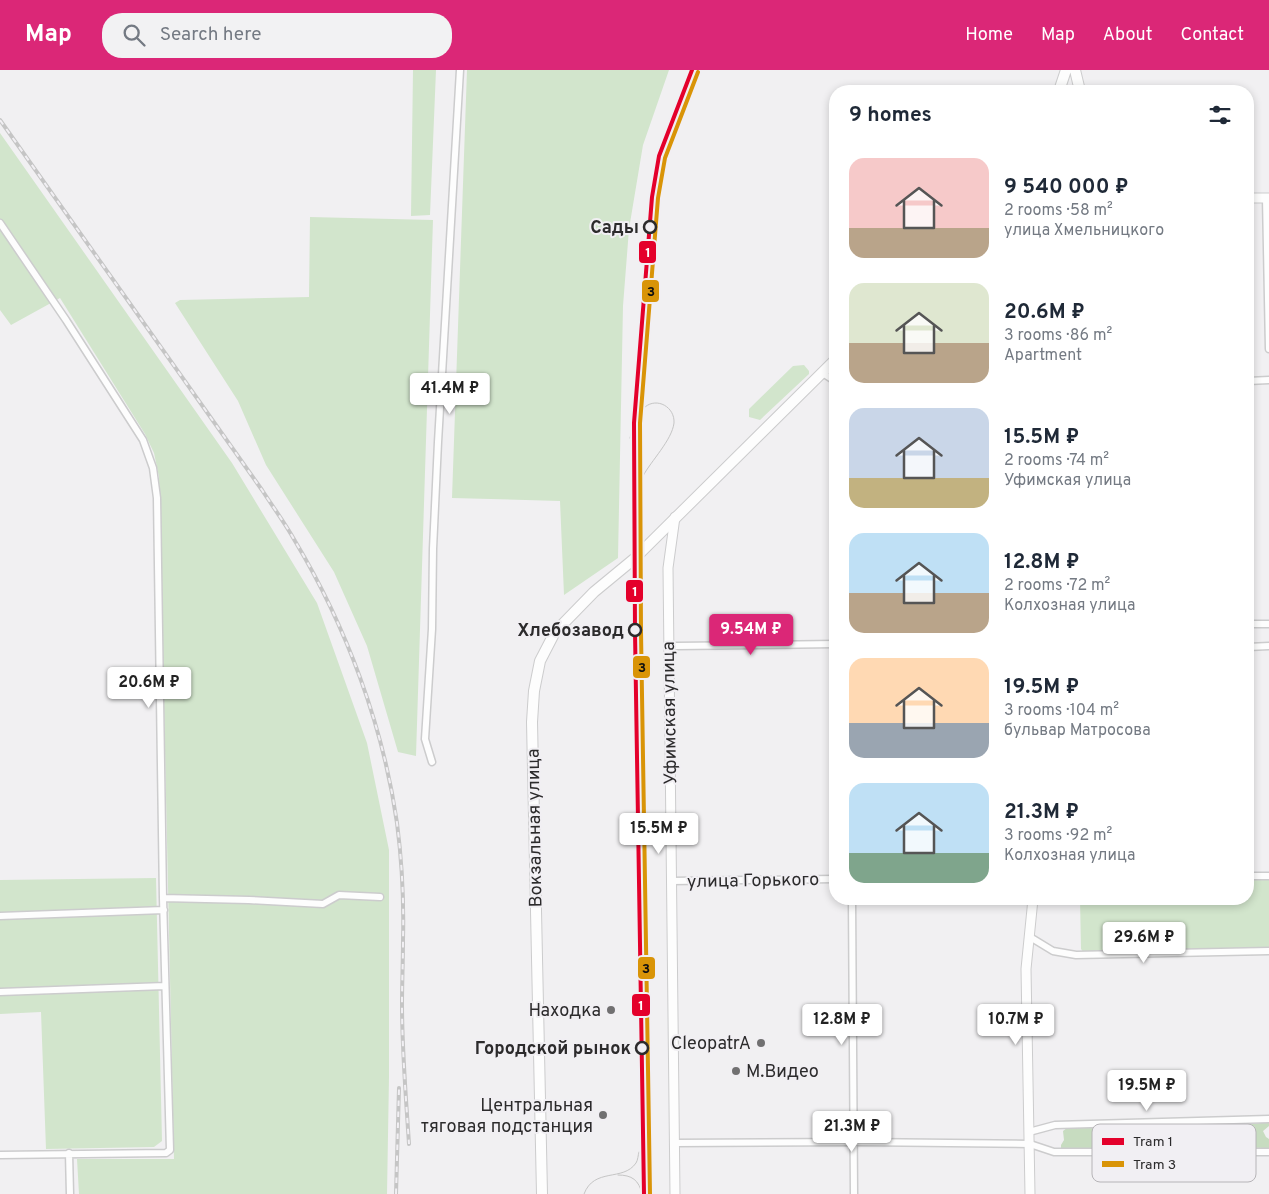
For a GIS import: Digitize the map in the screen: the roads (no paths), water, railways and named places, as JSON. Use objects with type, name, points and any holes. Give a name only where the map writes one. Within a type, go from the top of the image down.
[{"type":"main road","points":[[1061,85],[1066,70]]},
{"type":"main road","points":[[1075,70],[1079,85]]},
{"type":"main road","points":[[675,517],[829,365]]},
{"type":"main road","name":"Вокзальная улица","points":[[542,1194],[532,730],[534,691],[540,661],[555,632],[594,592],[634,559],[675,517]]},
{"type":"street","points":[[432,762],[424,739],[432,629],[433,548],[438,442],[460,70]]},
{"type":"street","points":[[1254,198],[1267,198],[1269,349]]},
{"type":"street","points":[[0,223],[66,320],[143,440],[153,468],[157,498],[163,898],[170,1150],[166,1153],[0,1155]]},
{"type":"street","points":[[821,372],[829,377]]},
{"type":"street","points":[[1254,381],[1269,380]]},
{"type":"street","name":"Уфимская улица","points":[[675,517],[668,568],[675,1194]]},
{"type":"street","points":[[1254,624],[1269,624]]},
{"type":"street","points":[[668,645],[829,644]]},
{"type":"street","points":[[1254,647],[1269,646]]},
{"type":"street","points":[[1254,876],[1269,876]]},
{"type":"street","name":"улица Горького","points":[[671,881],[829,878]]},
{"type":"street","points":[[163,898],[323,904],[339,894],[380,897]]},
{"type":"street","points":[[852,905],[854,1194]]},
{"type":"street","points":[[1030,1194],[1026,969],[1033,905]]},
{"type":"street","points":[[0,916],[164,910]]},
{"type":"street","points":[[1030,937],[1053,951],[1076,955],[1269,951]]},
{"type":"street","points":[[0,992],[165,986]]},
{"type":"street","points":[[1030,1132],[1055,1125],[1269,1119]]},
{"type":"street","points":[[674,1143],[853,1142],[1030,1144],[1054,1152],[1092,1152]]},
{"type":"street","points":[[1256,1152],[1269,1152]]},
{"type":"street","points":[[69,1153],[70,1194]]},
{"type":"tram line","name":"1","points":[[644,1194],[635,632],[634,423],[652,197],[659,156],[692,70]]},
{"type":"tram line","name":"3","points":[[650,1194],[641,632],[640,423],[658,198],[665,158],[698,72]]},
{"type":"tram line","points":[[630,438],[637,417],[645,407],[650,404],[660,403],[672,412],[674,417],[672,430],[641,481],[636,496],[633,517]]},
{"type":"tram line","points":[[584,1194],[595,1180],[630,1169],[637,1162],[639,1152]]},
{"type":"tram line","points":[[618,1175],[634,1179],[639,1185],[642,1194]]},
{"type":"railway","points":[[0,120],[283,521],[330,607],[360,677],[382,750],[391,786],[397,823],[403,896],[402,1022],[409,1144]]},
{"type":"railway","points":[[396,1194],[399,1088]]},
{"type":"place","name":"Сады","points":[[650,227]]},
{"type":"place","name":"Хлебозавод","points":[[635,630]]},
{"type":"place","name":"Находка","points":[[611,1010]]},
{"type":"place","name":"CleopatrA","points":[[761,1043]]},
{"type":"place","name":"Городской рынок","points":[[642,1048]]},
{"type":"place","name":"М.Видео","points":[[736,1071]]},
{"type":"place","name":"Центральная тяговая подстанция","points":[[603,1115]]}]
